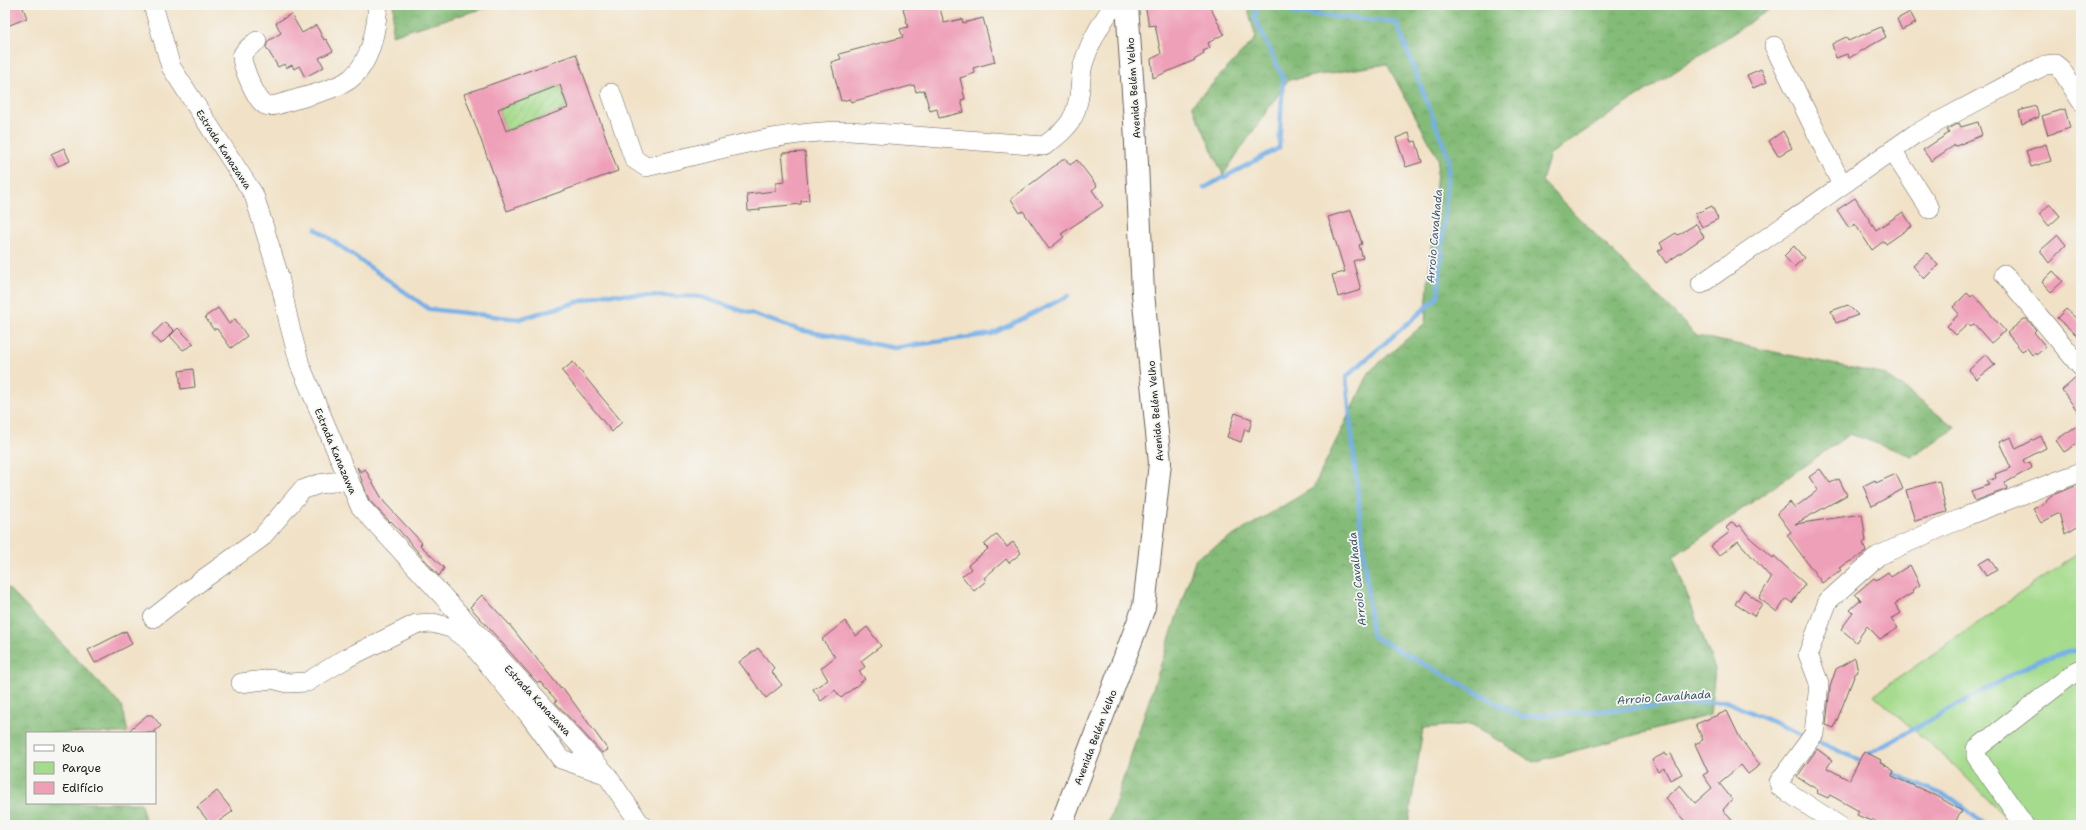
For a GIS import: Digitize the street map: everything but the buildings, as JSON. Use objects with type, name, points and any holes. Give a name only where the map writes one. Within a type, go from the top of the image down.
[{"type":"main road","name":"Avenida Belém Velho","points":[[1061,825],[1144,607],[1160,463],[1143,293],[1135,121],[1127,5]]},
{"type":"street","name":"Estrada Kanazawa","points":[[153,5],[171,67],[254,195],[279,276],[300,365],[347,480],[360,506],[606,774],[641,825]]},
{"type":"street","points":[[257,41],[244,52],[242,57],[242,65],[259,100],[264,105],[272,106],[310,95],[344,83],[357,73],[367,56],[376,26],[378,5]]},
{"type":"street","points":[[611,93],[634,159],[646,167],[772,138],[821,130],[1044,146],[1063,133],[1074,118],[1079,103],[1083,65],[1096,34],[1114,5]]},
{"type":"street","points":[[1774,46],[1842,185]]},
{"type":"street","points":[[1701,284],[1915,134],[2046,65],[2055,64],[2061,69],[2081,100]]},
{"type":"street","points":[[1892,150],[1930,209]]},
{"type":"street","points":[[2004,274],[2081,367]]},
{"type":"street","points":[[1838,825],[1780,787],[1779,782],[1814,734],[1819,683],[1808,654],[1828,601],[1878,556],[1969,515],[2081,472]]},
{"type":"street","points":[[153,618],[202,580],[261,538],[302,490],[319,484],[347,480]]},
{"type":"street","points":[[241,683],[272,679],[288,683],[307,682],[347,658],[416,624],[433,623],[451,628],[470,642],[529,715],[561,759],[606,774]]},
{"type":"street","points":[[2024,825],[1976,756],[1976,749],[2075,672],[2081,669]]},
{"type":"green space","points":[[394,5],[496,5],[392,35]]},
{"type":"green space","points":[[1247,5],[1776,5],[1550,154],[1542,181],[1697,336],[1886,375],[1956,428],[1912,456],[1850,434],[1673,557],[1715,669],[1710,715],[1533,762],[1471,724],[1423,728],[1408,825],[1108,825],[1196,558],[1313,488],[1370,371],[1425,323],[1438,158],[1387,64],[1288,80],[1223,175],[1192,105],[1256,38]]},
{"type":"green space","points":[[560,85],[568,108],[506,131],[498,109]]},
{"type":"green space","points":[[2081,551],[2081,825],[2013,825],[1954,765],[1874,695]]},
{"type":"green space","points":[[5,585],[122,706],[128,732],[26,732],[26,804],[141,804],[146,825],[5,825]]},
{"type":"waterway","points":[[1204,188],[1279,148],[1283,78],[1255,18],[1257,5]]},
{"type":"waterway","name":"Arroio Cavalhada","points":[[1289,5],[1293,13],[1396,22],[1449,159],[1438,297],[1346,377],[1372,636],[1522,717],[1725,701],[1807,737]]},
{"type":"waterway","points":[[316,229],[429,309],[519,319],[606,294],[701,297],[800,330],[894,348],[992,334],[1068,296]]},
{"type":"waterway","points":[[1865,756],[2037,661],[2081,649]]},
{"type":"waterway","name":"Arroio Cavalhada","points":[[1814,740],[1864,762]]},
{"type":"waterway","name":"Arroio Cavalhada","points":[[1888,771],[1953,799],[1985,825]]}]
